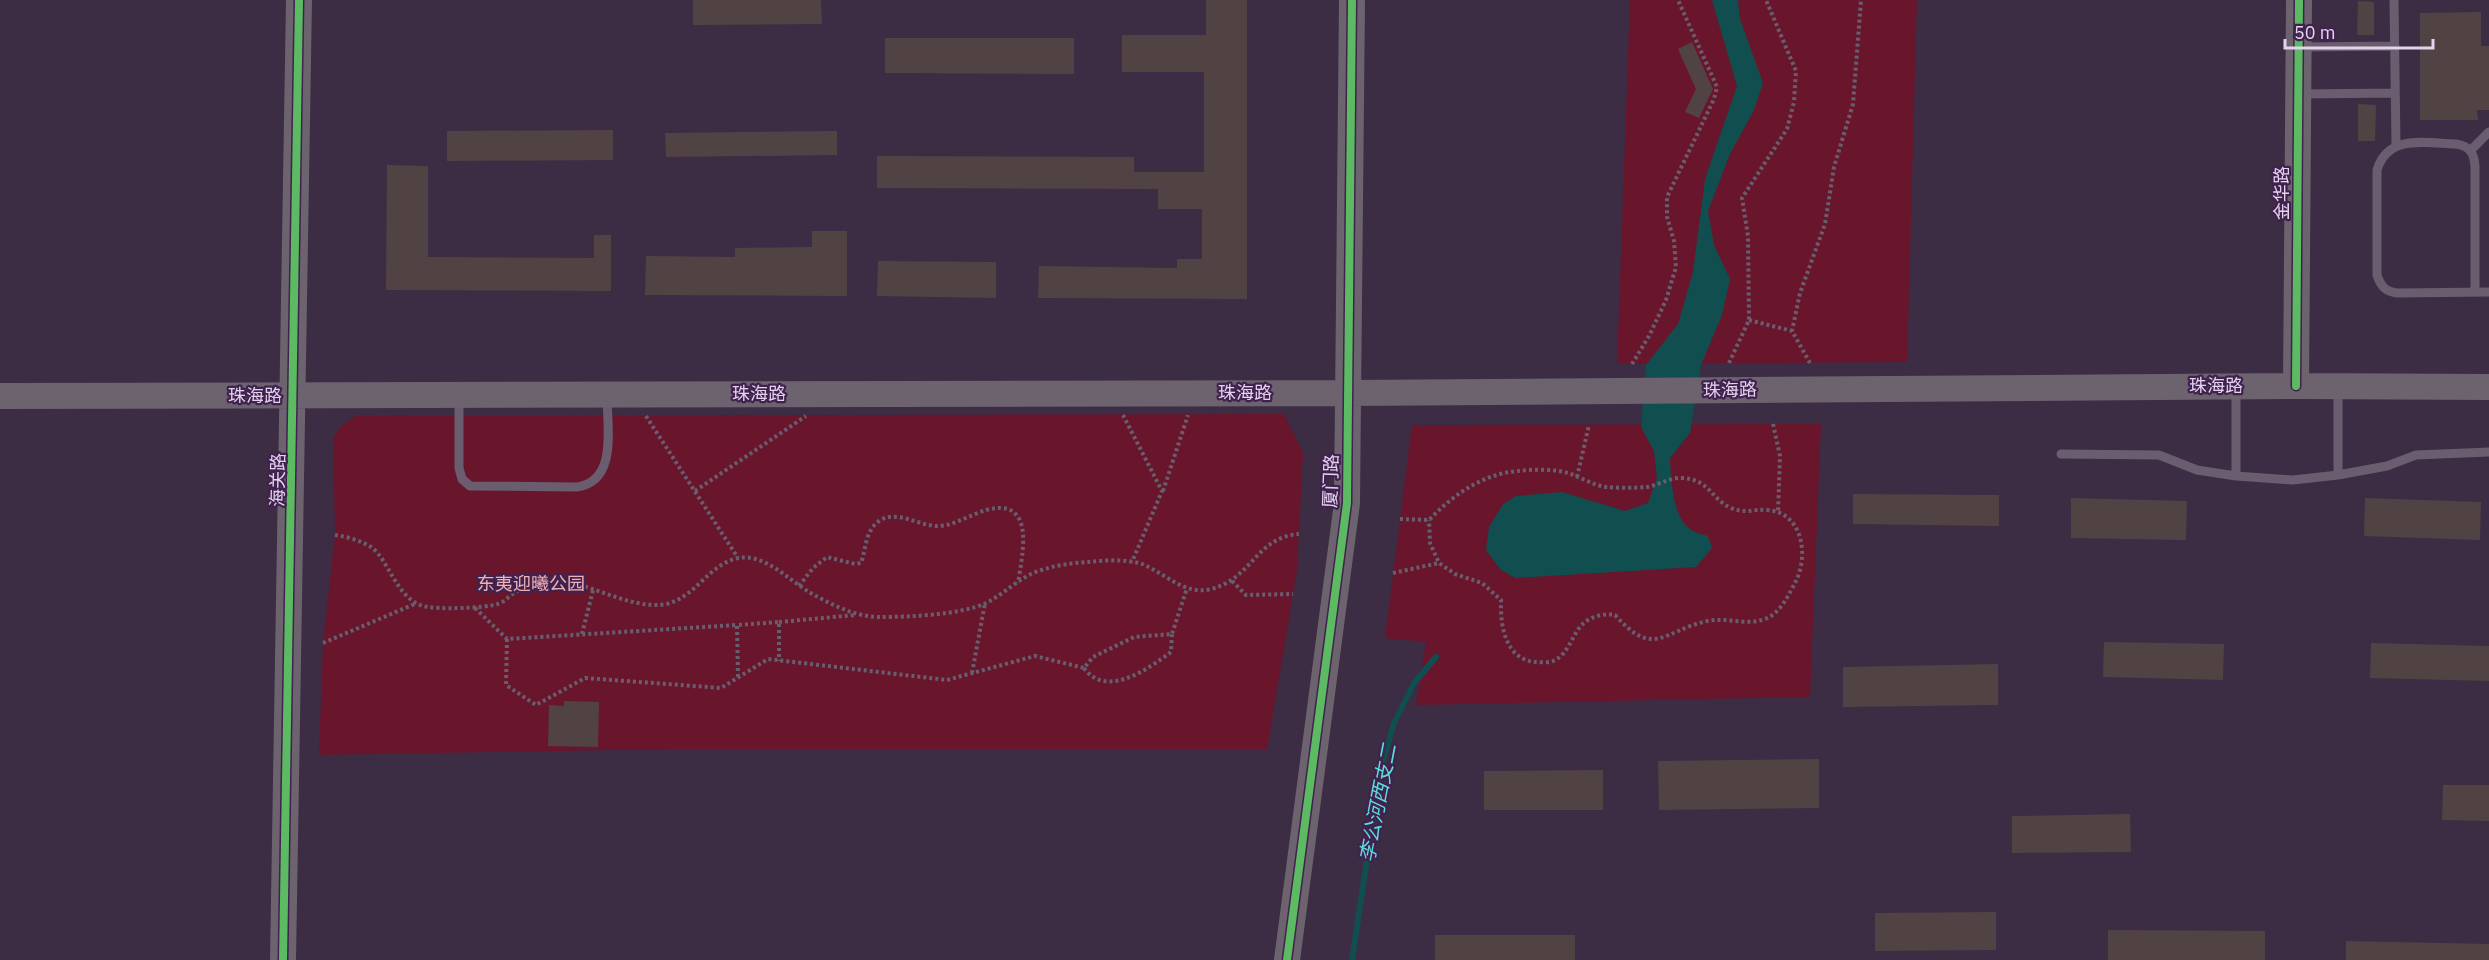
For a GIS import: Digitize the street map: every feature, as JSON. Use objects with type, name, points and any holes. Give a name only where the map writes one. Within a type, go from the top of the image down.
[{"type":"main road","name":"海关路","points":[[284,960],[299,0]]},
{"type":"main road","name":"厦门路","points":[[1287,960],[1347,503],[1352,0]]},
{"type":"main road","name":"金华路","points":[[2296,386],[2299,0]]},
{"type":"main road","name":"珠海路","points":[[0,396],[1348,393],[2236,386],[2489,387]]},
{"type":"lane","points":[[2394,0],[2396,145]]},
{"type":"lane","points":[[2299,46],[2395,46]]},
{"type":"lane","points":[[2298,94],[2395,93]]},
{"type":"lane","points":[[2471,150],[2489,132]]},
{"type":"lane","points":[[2475,292],[2475,166],[2471,150],[2464,145],[2456,144],[2396,145],[2380,160],[2377,170],[2377,275],[2379,283],[2391,292],[2475,292],[2489,292]]},
{"type":"lane","points":[[2236,386],[2236,476]]},
{"type":"lane","points":[[2338,386],[2338,475]]},
{"type":"lane","points":[[459,395],[459,468],[462,479],[470,486],[577,487],[587,486],[596,480],[603,471],[607,459],[607,394]]},
{"type":"lane","points":[[2061,454],[2158,455],[2197,470],[2236,476],[2293,480],[2387,466],[2416,455],[2489,452]]},
{"type":"path","points":[[1632,364],[1649,336],[1666,300],[1676,267],[1674,241],[1667,217],[1667,197],[1703,125],[1718,87],[1678,0]]},
{"type":"path","points":[[1729,363],[1749,320],[1748,236],[1742,198],[1787,129],[1794,102],[1796,71],[1766,0]]},
{"type":"path","points":[[1810,363],[1792,331],[1800,293],[1825,224],[1834,166],[1853,104],[1861,0]]},
{"type":"path","points":[[1749,320],[1792,331]]},
{"type":"path","points":[[1123,414],[1162,492]]},
{"type":"path","points":[[1132,562],[1162,492],[1188,414]]},
{"type":"path","points":[[646,415],[738,558]]},
{"type":"path","points":[[695,491],[808,415]]},
{"type":"path","points":[[1773,424],[1780,456],[1778,512]]},
{"type":"path","points":[[1577,477],[1589,425]]},
{"type":"path","points":[[1518,471],[1565,472],[1577,477],[1605,487],[1648,487],[1681,478],[1706,485],[1729,507],[1744,512],[1767,510],[1785,514],[1794,523],[1800,537],[1802,554],[1799,574],[1777,612],[1767,619],[1749,623],[1716,619],[1688,625],[1663,638],[1645,639],[1626,627],[1616,615],[1602,614],[1584,623],[1569,648],[1553,661],[1525,661],[1506,642],[1501,600],[1482,583],[1455,574],[1438,563],[1430,543],[1429,520],[1447,501],[1481,479],[1518,471]]},
{"type":"path","points":[[799,586],[813,568],[828,557],[855,564],[861,563],[869,532],[880,520],[898,517],[938,526],[988,510],[1007,509],[1019,519],[1025,535],[1018,583]]},
{"type":"path","points":[[1400,519],[1429,520]]},
{"type":"path","points":[[507,639],[779,622],[858,614],[879,617],[941,614],[986,603],[1032,574],[1065,564],[1093,561],[1141,564],[1187,588],[1200,591],[1214,589],[1232,581],[1244,572],[1271,542],[1281,536],[1299,534]]},
{"type":"path","points":[[335,535],[353,538],[373,548],[397,585],[423,606],[474,607],[500,604],[512,595],[543,580],[644,603],[669,603],[681,598],[724,563],[738,558],[754,559],[799,586],[858,614]]},
{"type":"path","points":[[1393,573],[1438,563]]},
{"type":"path","points":[[1232,581],[1246,595],[1293,594]]},
{"type":"path","points":[[474,607],[507,639],[506,685],[536,705],[585,678],[721,688],[768,659],[947,680],[1035,656],[1084,668],[1091,678],[1113,683],[1154,665],[1171,652],[1172,634],[1187,588]]},
{"type":"path","points":[[582,634],[593,590]]},
{"type":"path","points":[[323,643],[417,603]]},
{"type":"path","points":[[972,673],[986,603]]},
{"type":"path","points":[[779,622],[779,661]]},
{"type":"path","points":[[736,625],[738,677]]},
{"type":"path","points":[[1084,668],[1093,657],[1134,637],[1172,634]]},
{"type":"green space","points":[[1630,0],[1917,0],[1907,362],[1617,364]]},
{"type":"green space","name":"东夷迎曦公园","points":[[1284,414],[1303,453],[1297,570],[1267,749],[668,749],[319,755],[323,643],[335,535],[333,438],[343,424],[356,416]]},
{"type":"green space","points":[[1821,424],[1810,697],[1416,705],[1426,642],[1385,638],[1412,425]]},
{"type":"shaded area","points":[[1712,0],[1738,0],[1740,19],[1763,83],[1754,110],[1730,154],[1708,211],[1714,245],[1730,279],[1722,315],[1701,365],[1690,433],[1670,458],[1674,496],[1679,516],[1690,529],[1708,536],[1712,548],[1696,567],[1515,578],[1500,569],[1486,550],[1489,527],[1503,504],[1516,496],[1562,492],[1625,511],[1648,503],[1657,478],[1654,451],[1641,427],[1646,365],[1678,324],[1693,272],[1705,179],[1737,86]]},
{"type":"building","points":[[693,0],[821,0],[822,24],[693,25]]},
{"type":"building","points":[[1206,0],[1247,0],[1247,299],[1038,298],[1039,266],[1177,268],[1177,259],[1202,259],[1202,209],[1158,209],[1158,189],[877,188],[877,156],[1134,157],[1134,172],[1204,172],[1204,72],[1122,72],[1122,35],[1206,35]]},
{"type":"building","points":[[2358,1],[2374,2],[2374,35],[2357,35]]},
{"type":"building","points":[[2481,12],[2481,46],[2489,46],[2489,110],[2477,110],[2478,120],[2420,120],[2420,13]]},
{"type":"building","points":[[885,38],[1074,38],[1074,74],[885,73]]},
{"type":"building","points":[[1692,42],[1713,89],[1699,118],[1685,112],[1696,89],[1678,49]]},
{"type":"building","points":[[2358,104],[2376,105],[2375,141],[2358,141]]},
{"type":"building","points":[[613,130],[613,160],[447,161],[447,131]]},
{"type":"building","points":[[837,131],[837,155],[666,157],[665,133]]},
{"type":"building","points":[[387,165],[428,166],[428,257],[594,258],[594,235],[611,235],[611,291],[386,290]]},
{"type":"building","points":[[812,231],[847,231],[847,296],[645,295],[646,256],[735,257],[735,248],[812,247]]},
{"type":"building","points":[[878,261],[996,262],[996,298],[877,296]]},
{"type":"building","points":[[1853,494],[1999,495],[1999,526],[1853,524]]},
{"type":"building","points":[[2071,498],[2187,501],[2186,540],[2071,538]]},
{"type":"building","points":[[2365,498],[2481,502],[2480,540],[2364,536]]},
{"type":"building","points":[[2104,642],[2224,644],[2223,680],[2103,677]]},
{"type":"building","points":[[2371,643],[2489,646],[2489,681],[2370,678]]},
{"type":"building","points":[[1998,664],[1998,705],[1843,707],[1843,667]]},
{"type":"building","points":[[564,701],[599,702],[598,747],[548,746],[549,705],[564,706]]},
{"type":"building","points":[[1819,759],[1819,808],[1659,810],[1658,761]]},
{"type":"building","points":[[1603,770],[1603,810],[1484,810],[1484,771]]},
{"type":"building","points":[[2443,785],[2489,785],[2489,821],[2442,820]]},
{"type":"building","points":[[2130,814],[2131,852],[2012,853],[2012,816]]},
{"type":"building","points":[[1996,912],[1996,950],[1875,951],[1875,913]]},
{"type":"building","points":[[2108,930],[2265,931],[2265,960],[2108,960]]},
{"type":"building","points":[[1435,935],[1575,935],[1575,960],[1435,960]]},
{"type":"building","points":[[2346,941],[2489,944],[2489,960],[2346,960]]},
{"type":"waterway","name":"李公河西支二","points":[[1352,960],[1380,772],[1394,723],[1414,683],[1436,657]]},
{"type":"cycle path","points":[[283,960],[299,0]]},
{"type":"cycle path","points":[[1287,960],[1347,503],[1352,0]]},
{"type":"cycle path","points":[[2296,386],[2299,0]]}]
